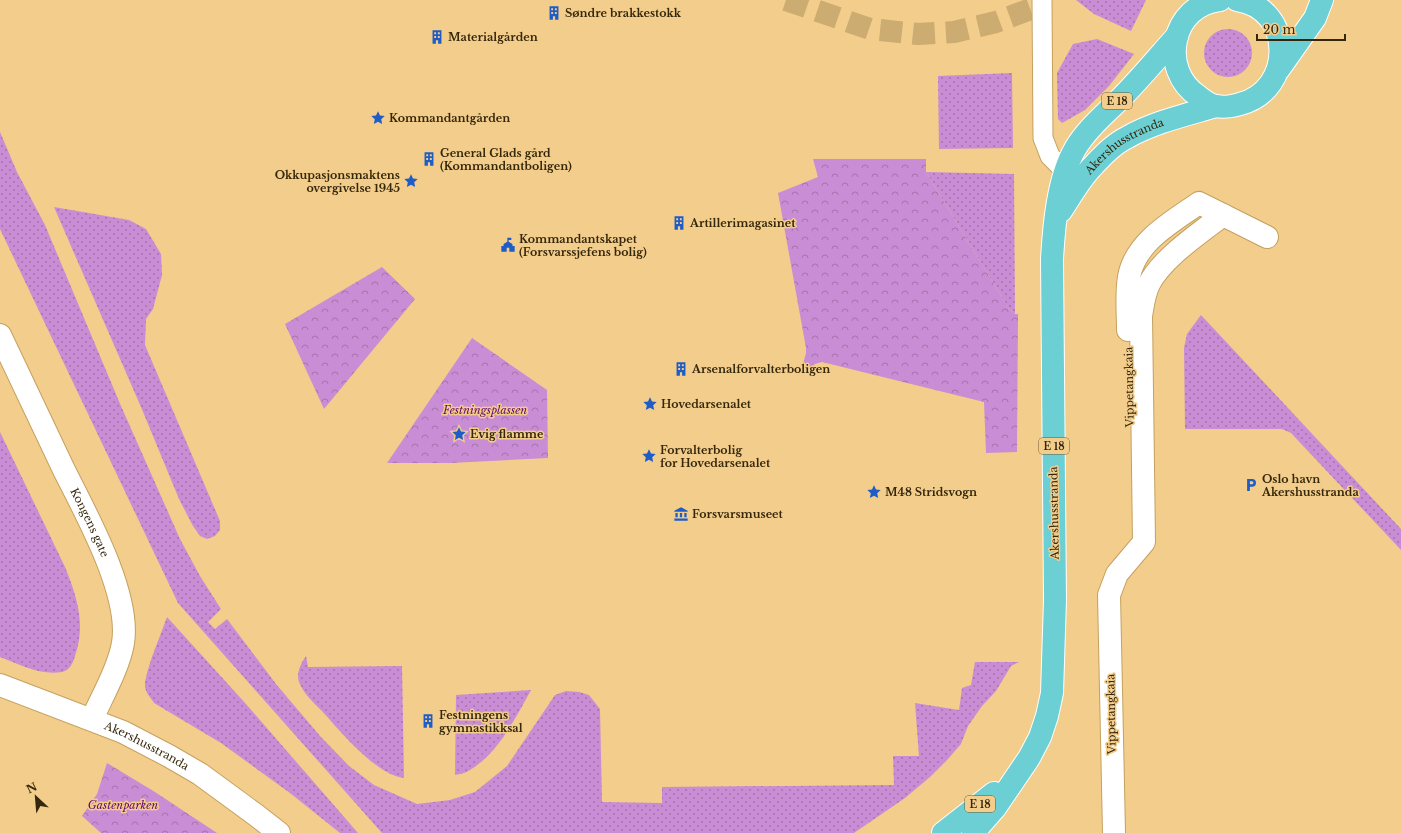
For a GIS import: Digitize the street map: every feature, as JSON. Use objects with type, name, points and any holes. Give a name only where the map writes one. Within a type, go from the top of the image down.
[{"type":"highway","name":"E 18","points":[[1220,0],[1203,5],[1182,23],[1177,36],[1174,51],[1176,66],[1182,80],[1191,92],[1204,101],[1216,106],[1234,106],[1248,102],[1262,94],[1272,83],[1279,69],[1315,18],[1322,0]]},
{"type":"highway","name":"E 18","points":[[1249,1],[1264,13],[1274,25],[1280,39],[1282,54],[1279,69]]},
{"type":"highway","name":"Akershusstranda","points":[[972,833],[995,808],[1029,758],[1040,737],[1047,716],[1052,693],[1055,592],[1052,258],[1053,235],[1060,190],[1065,171],[1074,150],[1084,136],[1144,74],[1177,36]]},
{"type":"highway","name":"Akershusstranda","points":[[1056,219],[1078,184],[1092,166],[1125,138],[1174,118],[1216,106]]},
{"type":"highway","name":"Akershusstranda","points":[[943,833],[1017,775]]},
{"type":"street","points":[[1042,0],[1043,138],[1050,156],[1065,171]]},
{"type":"street","name":"Vippetangkaia","points":[[1114,833],[1109,595],[1117,574],[1138,550],[1143,301],[1149,283],[1160,267],[1179,249],[1223,215],[1199,203],[1162,229],[1142,248],[1133,262],[1129,277],[1128,296],[1138,550]]},
{"type":"street","points":[[1223,215],[1267,237]]},
{"type":"street","name":"Kongens gate","points":[[0,335],[91,525],[120,598],[124,616],[123,643],[118,660],[92,719]]},
{"type":"street","name":"Akershusstranda","points":[[0,685],[124,732],[200,774],[279,833]]},
{"type":"green space","points":[[1076,0],[1146,0],[1131,31],[1094,14]]},
{"type":"green space","points":[[1223,29],[1233,29],[1242,33],[1248,39],[1251,44],[1251,62],[1242,73],[1233,77],[1223,77],[1214,73],[1208,67],[1204,58],[1204,48],[1208,39],[1214,33]]},
{"type":"green space","points":[[1097,39],[1134,54],[1109,86],[1085,110],[1062,123],[1058,119],[1057,73],[1073,44]]},
{"type":"green space","points":[[1012,73],[1013,148],[939,149],[938,76]]},
{"type":"green space","points":[[0,132],[17,172],[45,225],[121,406],[180,539],[200,576],[221,609],[208,622],[215,629],[227,619],[276,684],[320,736],[349,766],[374,785],[417,804],[450,800],[475,792],[507,766],[555,695],[566,691],[579,692],[589,695],[600,709],[602,802],[662,803],[662,787],[894,785],[893,756],[919,756],[915,703],[959,710],[962,688],[971,685],[975,662],[1019,662],[1011,666],[996,691],[982,706],[968,726],[961,744],[948,759],[930,777],[905,798],[854,833],[382,833],[178,603],[0,229]]},
{"type":"green space","points":[[813,159],[926,159],[926,172],[1009,309],[1015,314],[1018,314],[1017,452],[986,453],[984,402],[822,362],[815,364],[810,369],[803,364],[806,348],[778,193],[818,177]]},
{"type":"green space","points":[[926,172],[1014,174],[1015,314],[1009,309]]},
{"type":"green space","points":[[54,207],[129,220],[146,229],[161,254],[162,275],[153,309],[146,319],[145,345],[220,521],[220,530],[215,536],[207,539],[200,536],[179,499],[141,407]]},
{"type":"green space","points":[[382,267],[415,299],[324,409],[285,324]]},
{"type":"green space","points":[[1201,315],[1401,529],[1401,550],[1291,433],[1282,429],[1185,429],[1184,348],[1187,334]]},
{"type":"green space","name":"Festningsplassen","points":[[472,338],[547,390],[548,458],[451,463],[387,463]]},
{"type":"green space","points":[[0,432],[65,567],[79,611],[80,633],[74,659],[69,668],[62,672],[54,673],[38,671],[0,657]]},
{"type":"green space","points":[[167,617],[246,704],[358,833],[340,833],[290,793],[221,743],[154,703],[147,693],[145,681]]},
{"type":"green space","points":[[306,656],[308,667],[402,666],[404,778],[393,775],[370,761],[348,740],[306,694],[299,682],[298,675]]},
{"type":"green space","points":[[531,690],[505,734],[489,754],[480,763],[468,771],[455,775],[456,695]]},
{"type":"green space","name":"Gastenparken","points":[[107,763],[155,792],[217,833],[101,833],[82,816],[97,794]]},
{"type":"tunnel","points":[[786,0],[870,29],[918,34],[954,32],[996,22],[1031,9],[1045,0]]},
{"type":"place","name":"Søndre brakkestokk","points":[[554,13]]},
{"type":"place","name":"Materialgården","points":[[437,37]]},
{"type":"place","name":"Kommandantgården","points":[[378,118]]},
{"type":"place","name":"General Glads gård (Kommandantboligen)","points":[[429,159]]},
{"type":"place","name":"Okkupasjonsmaktens overgivelse 1945","points":[[411,181]]},
{"type":"place","name":"Artillerimagasinet","points":[[679,223]]},
{"type":"place","name":"Kommandantskapet (Forsvarssjefens bolig)","points":[[508,245]]},
{"type":"place","name":"Arsenalforvalterboligen","points":[[681,369]]},
{"type":"place","name":"Hovedarsenalet","points":[[650,404]]},
{"type":"place","name":"Evig flamme","points":[[459,434]]},
{"type":"place","name":"Forvalterbolig for Hovedarsenalet","points":[[649,456]]},
{"type":"place","name":"Oslo havn Akershusstranda","points":[[1251,485]]},
{"type":"place","name":"M48 Stridsvogn","points":[[874,492]]},
{"type":"place","name":"Forsvarsmuseet","points":[[681,514]]},
{"type":"place","name":"Festningens gymnastikksal","points":[[428,721]]}]
